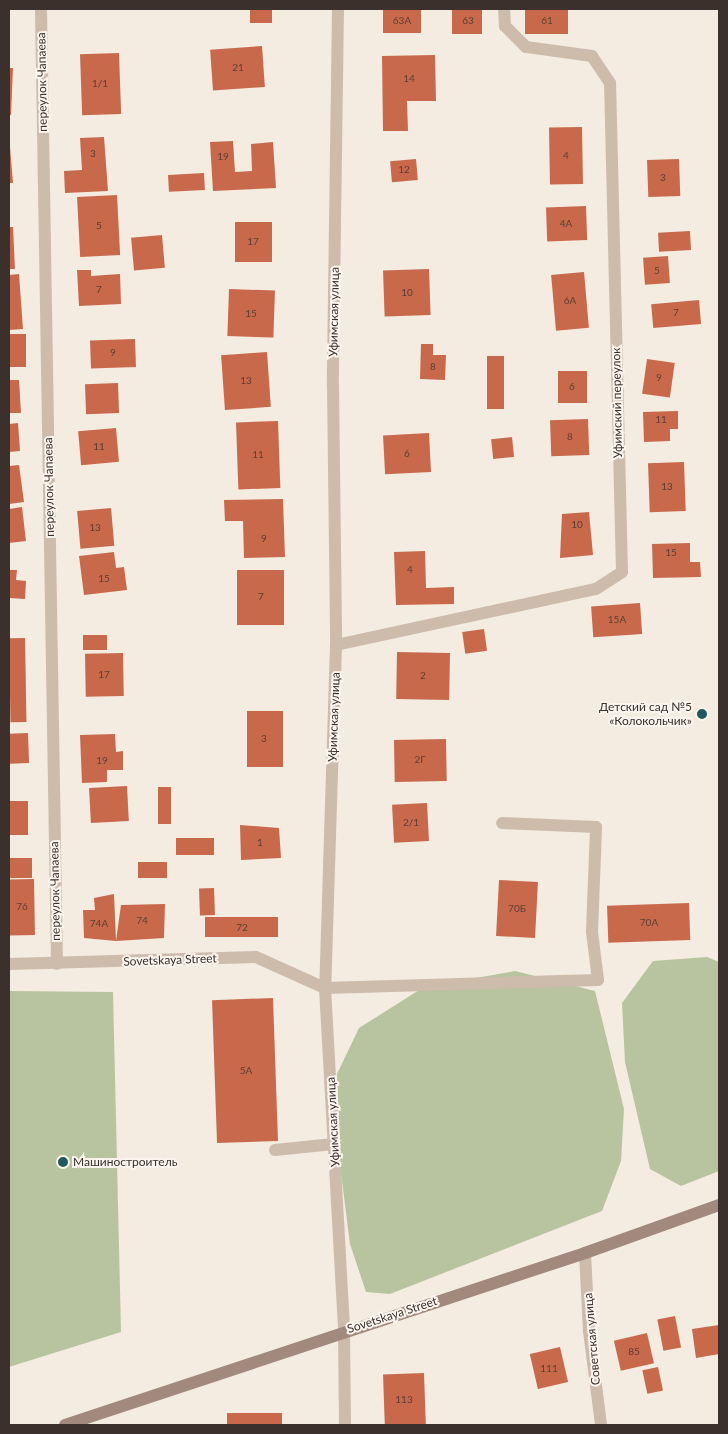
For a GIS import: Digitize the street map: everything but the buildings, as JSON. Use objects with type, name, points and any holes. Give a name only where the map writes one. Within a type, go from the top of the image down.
[{"type":"main road","name":"Sovetskaya Street","points":[[65,1425],[344,1331],[585,1254],[719,1204]]},
{"type":"street","name":"переулок Чапаева","points":[[41,9],[57,964]]},
{"type":"street","name":"Уфимская улица","points":[[338,9],[333,385],[336,645],[325,988],[344,1331],[346,1425]]},
{"type":"street","name":"Уфимский переулок","points":[[336,645],[596,589],[622,572],[610,83],[592,56],[526,47],[505,26],[504,9]]},
{"type":"street","points":[[325,988],[598,980],[592,932],[596,827],[502,823]]},
{"type":"street","name":"Sovetskaya Street","points":[[9,964],[256,957],[325,988]]},
{"type":"street","points":[[274,1150],[334,1144]]},
{"type":"street","name":"Советская улица","points":[[585,1254],[588,1331],[601,1425]]},
{"type":"green space","points":[[707,957],[719,962],[719,1171],[681,1186],[650,1169],[625,1062],[622,1003],[653,961]]},
{"type":"green space","points":[[515,971],[595,991],[624,1109],[621,1161],[602,1211],[390,1294],[366,1292],[350,1244],[341,1173],[337,1074],[359,1028],[424,987]]},
{"type":"green space","name":"Машиностроитель","points":[[9,991],[113,992],[121,1332],[9,1367]]},
{"type":"place","name":"Детский сад №5 «Колокольчик»","points":[[702,714]]},
{"type":"place","name":"Машиностроитель","points":[[63,1162]]}]
